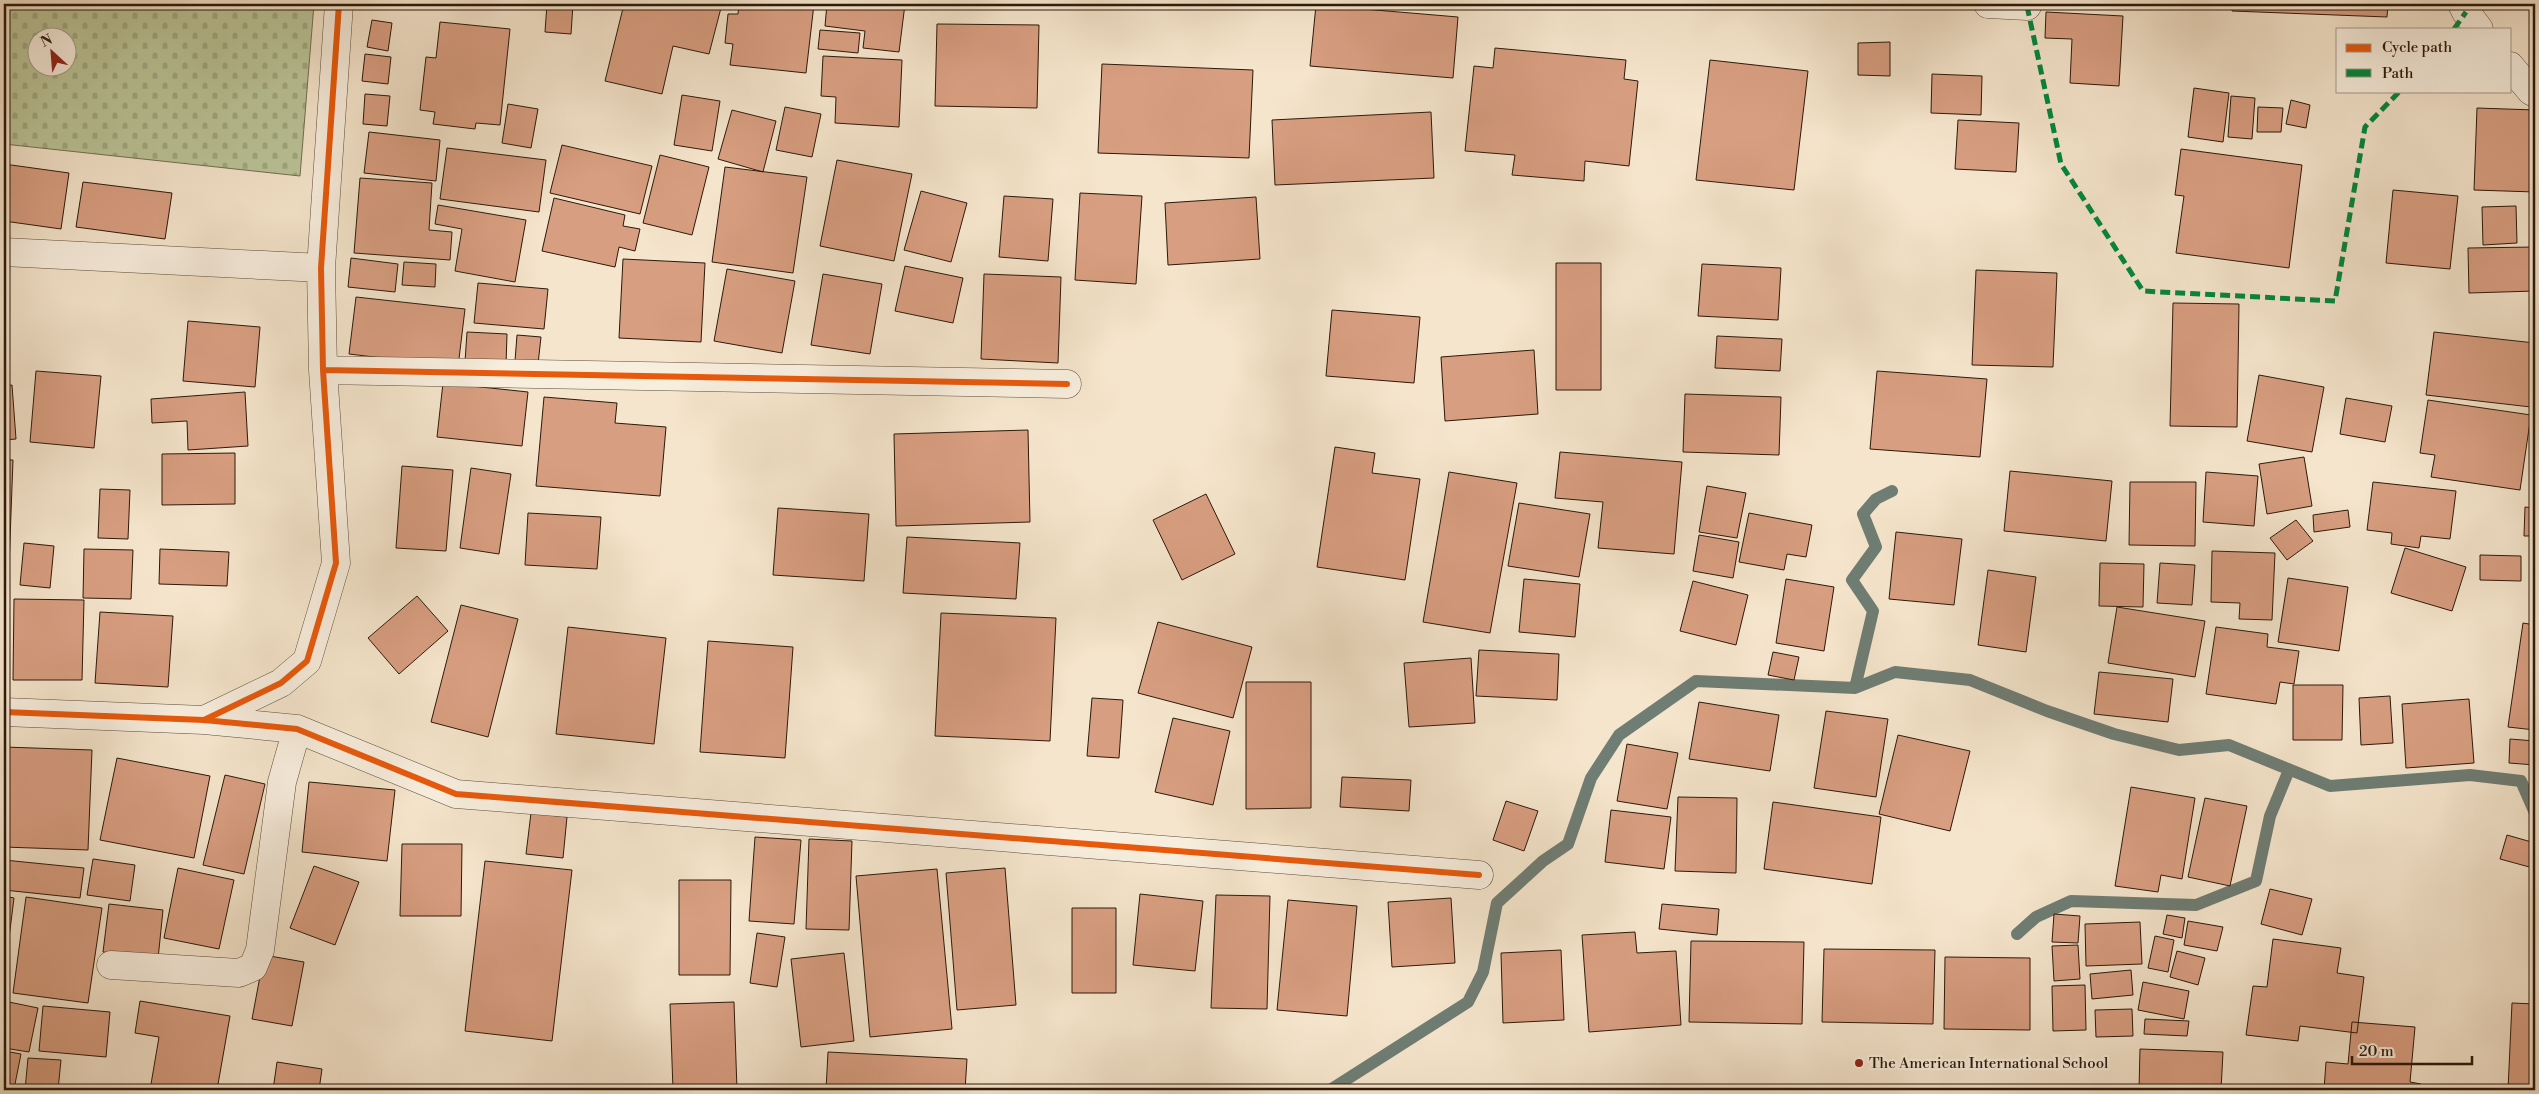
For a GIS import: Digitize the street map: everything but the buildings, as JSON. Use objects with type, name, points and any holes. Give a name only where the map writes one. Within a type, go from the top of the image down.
[{"type":"street","points":[[204,720],[281,683],[308,661],[336,563],[323,370],[321,268],[339,4]]},
{"type":"street","points":[[1988,4],[2027,6]]},
{"type":"street","points":[[2462,4],[2478,28]]},
{"type":"street","points":[[2512,68],[2531,91],[2535,93]]},
{"type":"street","points":[[4,252],[321,268]]},
{"type":"street","points":[[323,370],[1066,384]]},
{"type":"street","points":[[4,712],[204,720],[297,729],[456,794],[1479,875]]},
{"type":"street","points":[[111,965],[239,973],[253,967],[260,950],[282,782],[297,729]]},
{"type":"green space","points":[[4,4],[314,4],[300,176],[4,144]]},
{"type":"waterway","points":[[1855,688],[1873,611],[1852,580],[1876,547],[1863,514],[1876,499],[1892,491]]},
{"type":"waterway","points":[[1330,1090],[1468,1002],[1483,972],[1497,903],[1543,861],[1568,844],[1591,778],[1619,735],[1696,681],[1855,688],[1895,672],[1970,680],[2047,711],[2114,734],[2179,750],[2229,745],[2330,786],[2470,775],[2521,781],[2535,813]]},
{"type":"waterway","points":[[2017,934],[2036,917],[2071,901],[2196,905],[2256,881],[2270,816],[2289,770]]},
{"type":"marked path","points":[[2027,6],[2061,164],[2143,291],[2335,301],[2365,127],[2399,92]]},
{"type":"marked path","points":[[2455,28],[2466,12]]},
{"type":"cycle path","points":[[204,720],[281,683],[307,661],[336,563],[323,370],[321,268],[339,4]]},
{"type":"cycle path","points":[[323,370],[1067,384]]},
{"type":"cycle path","points":[[4,712],[204,720],[297,729],[456,794],[1479,875]]},
{"type":"place","name":"The American International School","points":[[1859,1063]]}]
